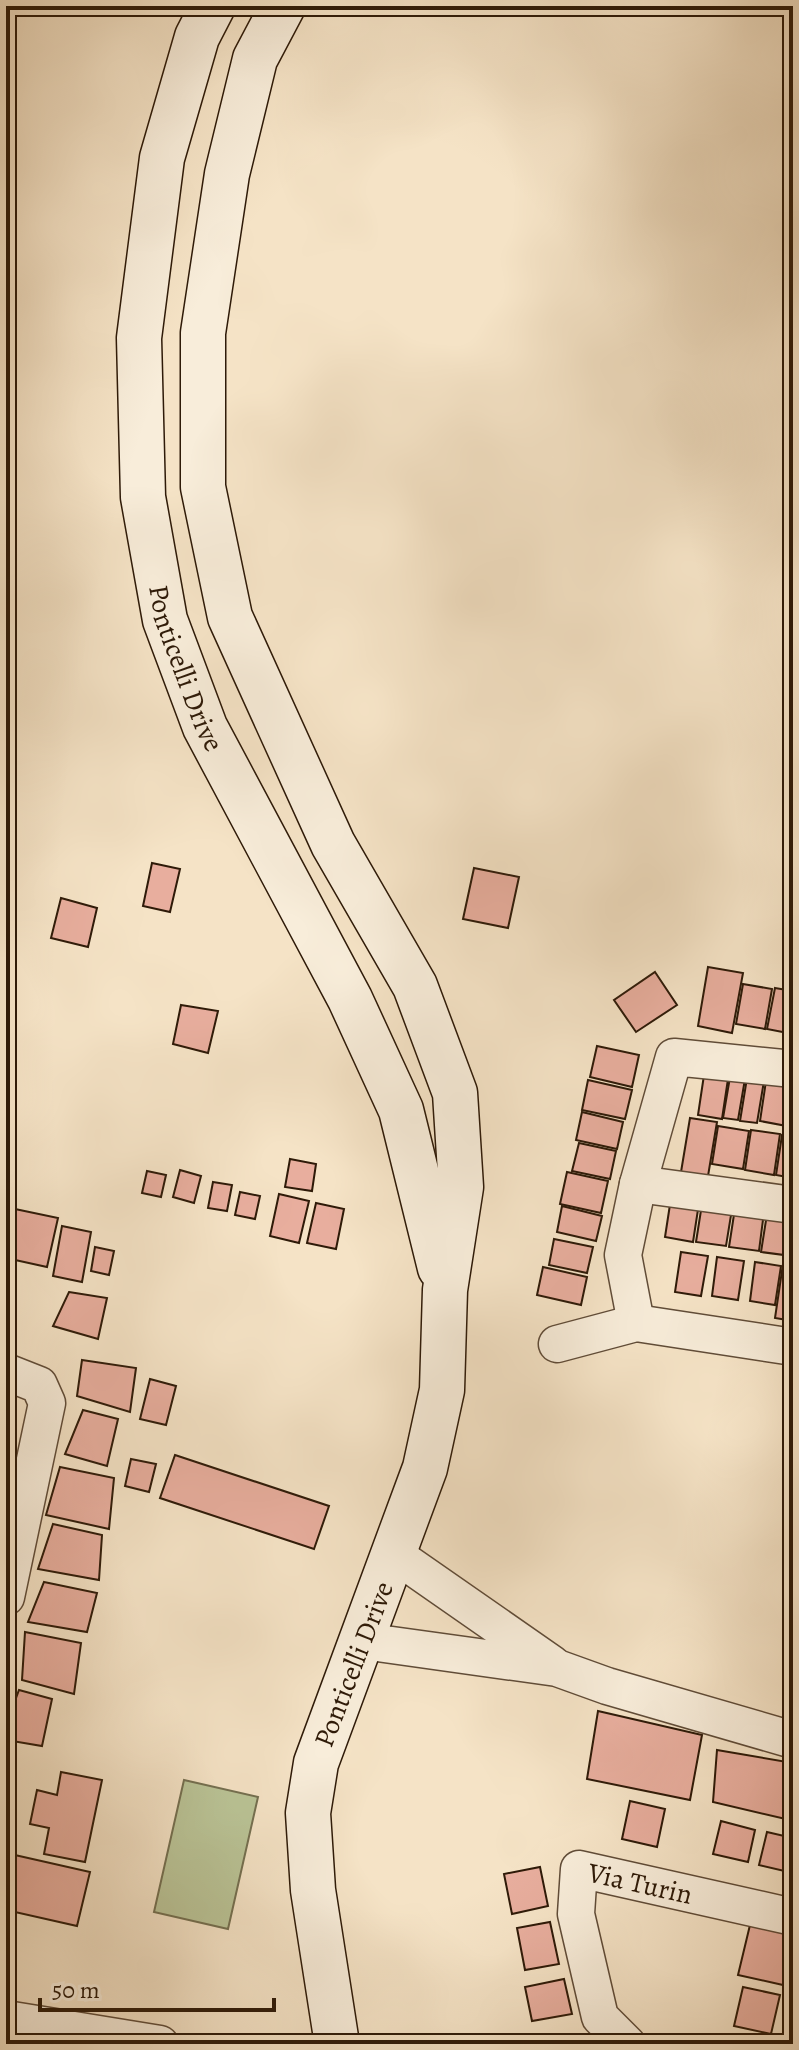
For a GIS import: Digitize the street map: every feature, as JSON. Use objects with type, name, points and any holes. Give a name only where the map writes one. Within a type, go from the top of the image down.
[{"type":"street","name":"Ponticelli Drive","points":[[213,6],[197,37],[162,158],[139,338],[143,497],[165,620],[205,727],[350,999],[401,1110],[445,1290]]},
{"type":"street","name":"Ponticelli Drive","points":[[283,6],[255,59],[227,174],[203,333],[203,487],[230,617],[333,844],[415,986],[455,1093],[461,1187],[445,1290],[442,1390],[425,1468],[316,1763],[308,1813],[313,1890],[337,2044]]},
{"type":"street","points":[[174,645],[230,617]]},
{"type":"street","points":[[636,1323],[623,1255],[638,1184],[674,1057],[793,1069]]},
{"type":"street","points":[[638,1184],[793,1205]]},
{"type":"street","points":[[557,1344],[636,1323],[793,1347]]},
{"type":"street","points":[[6,1372],[39,1385],[47,1403],[6,1597]]},
{"type":"street","points":[[394,1554],[487,1615],[557,1668]]},
{"type":"street","points":[[363,1641],[557,1668],[607,1686],[793,1740]]},
{"type":"street","name":"Via Turin","points":[[627,2044],[600,2017],[576,1914],[579,1869],[793,1917]]},
{"type":"street","points":[[6,2019],[160,2044]]},
{"type":"green space","points":[[184,1780],[258,1797],[228,1929],[154,1912]]},
{"type":"building","points":[[152,863],[180,869],[170,912],[143,906]]},
{"type":"building","points":[[474,868],[519,877],[508,928],[463,919]]},
{"type":"building","points":[[61,898],[97,908],[88,947],[51,938]]},
{"type":"building","points":[[708,967],[743,973],[732,1033],[698,1026]]},
{"type":"building","points":[[655,972],[677,1005],[636,1032],[614,1000]]},
{"type":"building","points":[[743,984],[772,989],[765,1029],[736,1024]]},
{"type":"building","points":[[775,988],[793,991],[793,1034],[767,1029]]},
{"type":"building","points":[[181,1005],[218,1011],[208,1053],[173,1044]]},
{"type":"building","points":[[597,1046],[639,1055],[632,1087],[590,1077]]},
{"type":"building","points":[[704,1075],[728,1079],[722,1119],[698,1115]]},
{"type":"building","points":[[730,1077],[745,1079],[738,1120],[723,1118]]},
{"type":"building","points":[[747,1078],[764,1081],[757,1123],[740,1121]]},
{"type":"building","points":[[588,1080],[632,1090],[625,1119],[582,1110]]},
{"type":"building","points":[[766,1081],[793,1085],[792,1127],[760,1121]]},
{"type":"building","points":[[582,1112],[623,1122],[617,1149],[576,1140]]},
{"type":"building","points":[[690,1118],[717,1122],[708,1176],[681,1172]]},
{"type":"building","points":[[718,1126],[749,1131],[743,1169],[712,1164]]},
{"type":"building","points":[[751,1130],[780,1134],[774,1175],[745,1170]]},
{"type":"building","points":[[782,1135],[793,1137],[793,1178],[776,1175]]},
{"type":"building","points":[[579,1143],[616,1151],[610,1179],[572,1171]]},
{"type":"building","points":[[290,1159],[316,1164],[312,1191],[285,1187]]},
{"type":"building","points":[[180,1170],[201,1176],[194,1203],[173,1197]]},
{"type":"building","points":[[147,1171],[166,1175],[161,1197],[142,1193]]},
{"type":"building","points":[[567,1172],[608,1181],[601,1213],[560,1204]]},
{"type":"building","points":[[213,1182],[232,1185],[227,1211],[208,1208]]},
{"type":"building","points":[[240,1192],[260,1196],[255,1219],[235,1215]]},
{"type":"building","points":[[279,1194],[309,1201],[299,1243],[270,1236]]},
{"type":"building","points":[[671,1198],[699,1203],[693,1242],[665,1237]]},
{"type":"building","points":[[316,1203],[344,1209],[336,1249],[307,1243]]},
{"type":"building","points":[[702,1204],[732,1209],[726,1246],[696,1242]]},
{"type":"building","points":[[562,1206],[602,1216],[596,1241],[557,1232]]},
{"type":"building","points":[[735,1208],[764,1212],[759,1251],[729,1247]]},
{"type":"building","points":[[15,1209],[58,1218],[47,1267],[6,1258]]},
{"type":"building","points":[[767,1214],[793,1218],[792,1256],[761,1252]]},
{"type":"building","points":[[62,1226],[91,1232],[82,1282],[53,1276]]},
{"type":"building","points":[[554,1239],[593,1247],[587,1273],[549,1265]]},
{"type":"building","points":[[95,1247],[114,1251],[109,1275],[91,1271]]},
{"type":"building","points":[[681,1252],[708,1256],[701,1296],[675,1292]]},
{"type":"building","points":[[717,1257],[744,1261],[738,1300],[712,1296]]},
{"type":"building","points":[[755,1262],[781,1266],[775,1305],[750,1301]]},
{"type":"building","points":[[783,1264],[793,1265],[793,1321],[775,1318]]},
{"type":"building","points":[[543,1267],[587,1277],[581,1305],[537,1295]]},
{"type":"building","points":[[69,1292],[107,1298],[98,1339],[53,1326]]},
{"type":"building","points":[[82,1360],[136,1368],[130,1412],[77,1396]]},
{"type":"building","points":[[150,1379],[176,1386],[166,1425],[140,1419]]},
{"type":"building","points":[[83,1410],[118,1419],[107,1466],[65,1454]]},
{"type":"building","points":[[175,1455],[329,1506],[314,1549],[160,1498]]},
{"type":"building","points":[[131,1459],[156,1464],[149,1492],[125,1486]]},
{"type":"building","points":[[60,1467],[114,1478],[109,1529],[46,1515]]},
{"type":"building","points":[[53,1524],[102,1535],[99,1580],[38,1569]]},
{"type":"building","points":[[44,1582],[97,1593],[87,1632],[28,1622]]},
{"type":"building","points":[[25,1632],[81,1643],[74,1694],[22,1680]]},
{"type":"building","points":[[19,1690],[52,1699],[42,1746],[6,1740],[6,1725]]},
{"type":"building","points":[[598,1711],[702,1735],[690,1800],[587,1779]]},
{"type":"building","points":[[717,1750],[793,1763],[790,1820],[713,1802]]},
{"type":"building","points":[[61,1772],[102,1780],[85,1862],[44,1854],[49,1828],[30,1824],[37,1790],[57,1795]]},
{"type":"building","points":[[630,1801],[665,1809],[657,1847],[622,1839]]},
{"type":"building","points":[[721,1821],[755,1830],[748,1862],[713,1854]]},
{"type":"building","points":[[767,1832],[793,1838],[793,1873],[759,1865]]},
{"type":"building","points":[[6,1853],[90,1872],[77,1926],[6,1910]]},
{"type":"building","points":[[540,1867],[548,1906],[512,1914],[504,1874]]},
{"type":"building","points":[[550,1922],[559,1964],[525,1970],[517,1928]]},
{"type":"building","points":[[750,1925],[793,1935],[783,1985],[738,1975]]},
{"type":"building","points":[[564,1979],[572,2014],[532,2021],[525,1987]]},
{"type":"building","points":[[743,1987],[780,1995],[771,2034],[734,2026]]},
{"type":"building","points":[[686,2036],[718,2044],[685,2044]]},
{"type":"building","points":[[736,2037],[767,2044],[734,2044]]},
{"type":"waterway","points":[[6,600],[12,597]]}]
